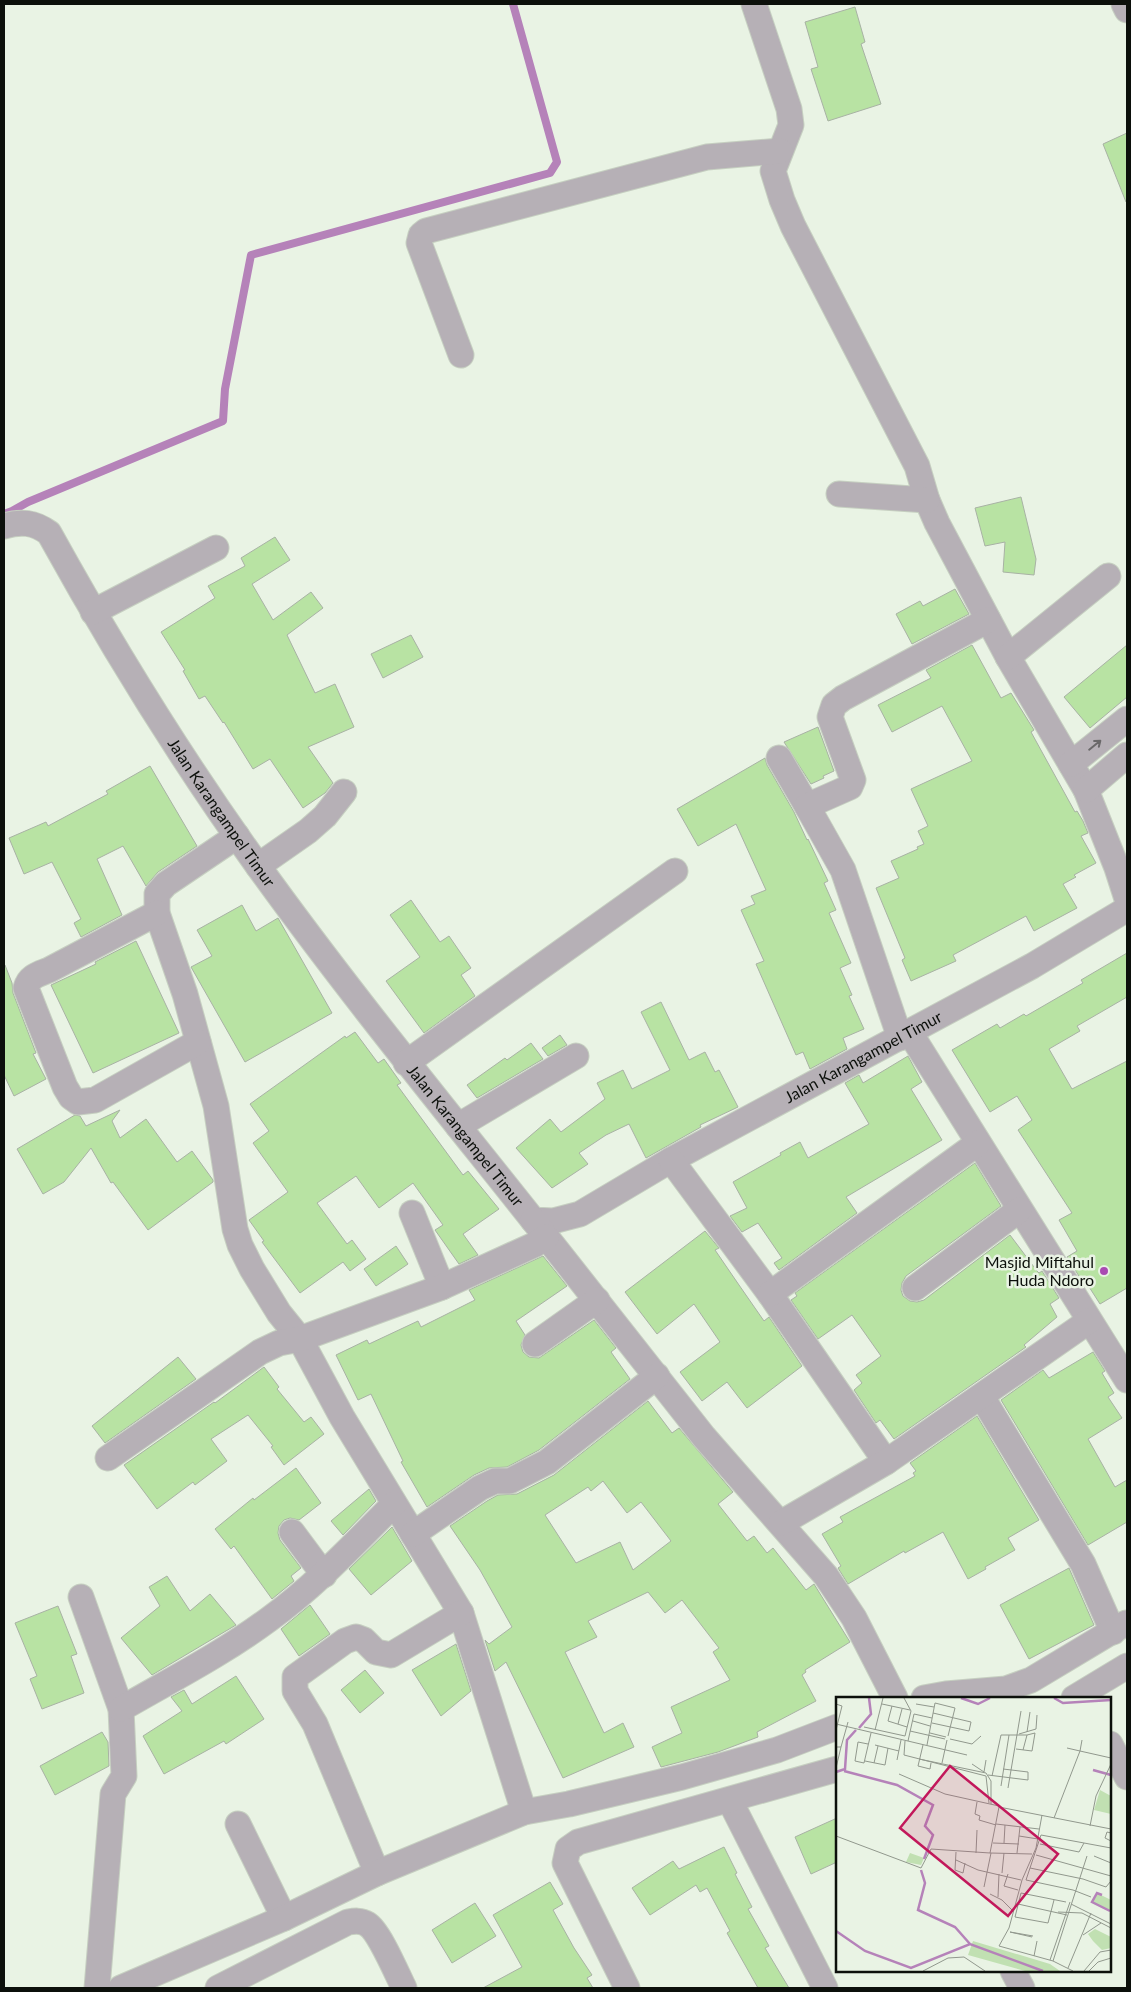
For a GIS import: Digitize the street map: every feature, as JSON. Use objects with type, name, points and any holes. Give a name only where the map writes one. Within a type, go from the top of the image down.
[{"type":"street","points":[[754,4],[789,109],[791,125],[773,171],[789,217],[917,466],[927,500],[937,523],[1008,657],[1086,790],[1117,868],[1127,900]]},
{"type":"street","points":[[1124,4],[1127,10]]},
{"type":"street","points":[[461,355],[419,243],[421,235],[426,231],[707,156],[780,151]]},
{"type":"street","points":[[839,494],[927,500]]},
{"type":"street","name":"Jalan Karangampel Timur","points":[[4,526],[30,523],[49,532],[93,612],[164,726],[258,866],[406,1063],[539,1228],[553,1221],[580,1214],[671,1160],[1032,966],[1127,909]]},
{"type":"street","points":[[93,612],[216,548]]},
{"type":"street","points":[[1008,657],[1108,576]]},
{"type":"street","points":[[807,806],[850,787],[853,780],[830,717],[834,705],[843,698],[988,620]]},
{"type":"street","points":[[1071,764],[1127,718]]},
{"type":"street","points":[[1086,790],[1127,755]]},
{"type":"street","points":[[779,758],[843,870],[905,1035],[978,1143],[1089,1321],[1126,1375]]},
{"type":"street","points":[[258,866],[308,832],[325,816],[344,792]]},
{"type":"street","points":[[237,836],[161,889],[157,894],[157,913],[185,994],[216,1106],[235,1229],[240,1245],[252,1269],[279,1313],[300,1339],[342,1417],[461,1613],[524,1812]]},
{"type":"street","points":[[406,1063],[675,871]]},
{"type":"street","points":[[157,913],[34,976],[27,982],[26,988],[65,1086],[71,1097],[78,1102],[95,1100],[198,1042]]},
{"type":"street","points":[[458,1126],[576,1056]]},
{"type":"street","points":[[770,1294],[978,1143]]},
{"type":"street","points":[[671,1160],[770,1294],[886,1462]]},
{"type":"street","points":[[915,1288],[1019,1210]]},
{"type":"street","points":[[412,1213],[442,1287]]},
{"type":"street","points":[[108,1458],[260,1352],[279,1343],[300,1339],[442,1287],[534,1245],[539,1228]]},
{"type":"street","points":[[539,1228],[704,1436],[826,1576],[854,1618],[894,1697]]},
{"type":"street","points":[[535,1344],[597,1300]]},
{"type":"street","points":[[781,1523],[886,1462],[1089,1321]]},
{"type":"street","points":[[413,1534],[480,1488],[495,1481],[510,1481],[547,1462],[657,1376]]},
{"type":"street","points":[[930,1697],[1006,1689],[1030,1680],[1120,1627],[982,1397]]},
{"type":"street","points":[[121,1708],[226,1648],[269,1620],[324,1575],[394,1504]]},
{"type":"street","points":[[292,1532],[324,1575]]},
{"type":"street","points":[[81,1596],[121,1708],[124,1776],[113,1794],[97,1988]]},
{"type":"street","points":[[377,1873],[315,1724],[295,1691],[296,1677],[356,1637],[364,1640],[376,1652],[391,1655],[461,1613]]},
{"type":"street","points":[[1080,1697],[1127,1666]]},
{"type":"street","points":[[121,1988],[284,1918],[377,1873],[524,1812],[569,1804],[682,1777],[778,1750],[836,1727]]},
{"type":"street","points":[[1111,1746],[1127,1777]]},
{"type":"street","points":[[627,1988],[574,1885],[565,1863],[568,1849],[578,1842],[836,1770]]},
{"type":"street","points":[[730,1801],[825,1988]]},
{"type":"street","points":[[238,1824],[284,1918]]},
{"type":"street","points":[[218,1988],[348,1922],[357,1921],[366,1923],[375,1933],[404,1988]]},
{"type":"street","points":[[1014,1972],[1022,1988]]},
{"type":"building","points":[[855,7],[865,42],[861,44],[881,104],[828,121],[811,69],[818,67],[805,22]]},
{"type":"building","points":[[1127,133],[1127,202],[1126,202],[1103,144]]},
{"type":"building","points":[[1021,497],[1036,559],[1034,575],[1003,572],[1005,542],[985,546],[975,508]]},
{"type":"building","points":[[275,537],[290,560],[252,584],[273,620],[311,592],[323,608],[287,635],[315,693],[335,684],[354,727],[308,747],[333,783],[325,793],[303,808],[270,759],[253,769],[224,722],[205,696],[199,699],[183,671],[185,670],[161,632],[215,598],[208,586],[245,566],[241,558]]},
{"type":"building","points":[[955,589],[969,614],[912,644],[896,614],[920,601],[923,606]]},
{"type":"building","points":[[411,635],[423,657],[383,678],[371,654]]},
{"type":"building","points":[[972,645],[1001,698],[1011,693],[1034,730],[1031,732],[1075,812],[1077,811],[1083,821],[1088,833],[1081,836],[1096,863],[1074,875],[1076,877],[1063,884],[1077,908],[1034,931],[1026,916],[953,955],[956,961],[911,981],[902,960],[905,958],[876,888],[899,878],[891,861],[918,849],[917,847],[924,844],[918,831],[928,826],[911,789],[972,761],[942,706],[892,732],[878,705],[931,678],[926,670]]},
{"type":"building","points":[[1127,645],[1127,697],[1090,728],[1064,697]]},
{"type":"building","points":[[818,727],[834,771],[811,784],[784,742]]},
{"type":"building","points":[[765,758],[828,881],[824,883],[836,910],[829,913],[851,963],[840,968],[852,995],[849,996],[864,1029],[843,1038],[847,1049],[810,1069],[803,1052],[796,1055],[756,964],[764,961],[741,910],[755,904],[751,896],[766,890],[736,824],[698,846],[677,809]]},
{"type":"building","points":[[150,766],[197,846],[158,872],[146,886],[123,846],[97,859],[122,915],[81,937],[74,923],[81,919],[52,862],[24,874],[9,838],[46,822],[48,826],[108,794],[106,791]]},
{"type":"building","points":[[411,900],[440,942],[449,936],[471,968],[461,975],[475,996],[424,1033],[386,981],[420,957],[390,915]]},
{"type":"building","points":[[242,905],[256,931],[278,918],[332,1013],[245,1062],[191,967],[212,956],[197,930]]},
{"type":"building","points":[[136,941],[179,1033],[93,1073],[51,985],[96,964],[95,962]]},
{"type":"building","points":[[1127,953],[1127,997],[1077,1026],[1080,1031],[1049,1049],[1072,1089],[1127,1061],[1127,1288],[1100,1304],[1084,1279],[1082,1281],[1067,1257],[1077,1251],[1059,1220],[1072,1213],[1018,1130],[1032,1120],[1017,1096],[990,1112],[952,1050],[997,1024],[1000,1028],[1024,1014],[1026,1016],[1083,983],[1081,980]]},
{"type":"building","points":[[4,965],[36,1053],[33,1054],[46,1079],[14,1096],[4,1075]]},
{"type":"building","points":[[661,1002],[689,1060],[705,1052],[715,1072],[719,1070],[738,1107],[700,1125],[701,1127],[646,1158],[629,1124],[606,1135],[579,1153],[588,1164],[552,1188],[516,1148],[550,1119],[561,1132],[605,1099],[597,1083],[623,1070],[632,1089],[670,1070],[641,1012]]},
{"type":"building","points":[[355,1032],[378,1063],[384,1059],[401,1083],[397,1085],[463,1175],[468,1171],[499,1209],[463,1234],[478,1255],[459,1264],[435,1230],[443,1225],[413,1183],[379,1208],[356,1176],[317,1203],[347,1244],[352,1240],[366,1259],[350,1271],[343,1262],[300,1293],[262,1242],[264,1241],[249,1220],[288,1192],[253,1143],[269,1131],[250,1104],[345,1036],[346,1038]]},
{"type":"building","points":[[560,1035],[567,1045],[548,1056],[542,1048]]},
{"type":"building","points":[[531,1043],[543,1059],[477,1098],[467,1085],[505,1058],[507,1060]]},
{"type":"building","points":[[908,1056],[922,1082],[911,1089],[942,1140],[846,1197],[857,1213],[779,1270],[774,1263],[782,1258],[758,1223],[742,1232],[730,1216],[747,1208],[733,1182],[800,1142],[808,1158],[869,1124],[845,1083],[859,1075],[863,1083]]},
{"type":"building","points":[[120,1110],[112,1121],[120,1138],[146,1119],[177,1162],[192,1151],[213,1180],[213,1182],[148,1230],[113,1182],[111,1183],[91,1148],[64,1182],[43,1194],[17,1149],[75,1115],[80,1116],[86,1126]]},
{"type":"building","points":[[975,1163],[1001,1206],[906,1276],[902,1283],[901,1290],[903,1296],[910,1301],[924,1300],[1010,1235],[1037,1271],[1039,1273],[1042,1271],[1059,1298],[1050,1304],[1057,1317],[1024,1345],[1026,1347],[894,1439],[880,1420],[876,1423],[854,1390],[862,1383],[856,1375],[881,1356],[852,1315],[818,1339],[791,1300],[797,1296],[795,1293]]},
{"type":"building","points":[[705,1231],[719,1248],[715,1250],[764,1321],[769,1317],[802,1366],[747,1408],[727,1382],[702,1401],[680,1372],[720,1342],[694,1304],[657,1334],[625,1292]]},
{"type":"building","points":[[396,1246],[408,1264],[376,1286],[364,1269]]},
{"type":"building","points":[[543,1256],[567,1286],[516,1321],[525,1335],[521,1345],[523,1352],[529,1357],[539,1358],[594,1320],[616,1348],[611,1352],[630,1379],[539,1450],[507,1467],[489,1468],[474,1475],[427,1507],[401,1462],[403,1461],[371,1394],[358,1400],[336,1355],[367,1340],[369,1344],[418,1321],[421,1327],[475,1300],[469,1290]]},
{"type":"building","points":[[1093,1352],[1105,1371],[1102,1373],[1114,1393],[1108,1397],[1122,1418],[1088,1439],[1115,1487],[1127,1480],[1127,1522],[1088,1545],[1001,1400],[1043,1370],[1049,1378]]},
{"type":"building","points":[[178,1357],[196,1379],[105,1443],[92,1426]]},
{"type":"building","points":[[264,1367],[279,1387],[277,1389],[304,1422],[311,1417],[324,1434],[284,1465],[271,1447],[273,1446],[248,1415],[211,1439],[227,1461],[195,1485],[193,1482],[157,1509],[124,1465]]},
{"type":"building","points":[[648,1401],[672,1433],[679,1428],[733,1492],[718,1504],[747,1541],[754,1536],[767,1553],[773,1548],[806,1590],[814,1584],[850,1642],[805,1670],[806,1672],[802,1675],[816,1701],[757,1732],[758,1737],[718,1752],[661,1767],[652,1747],[682,1733],[671,1707],[730,1680],[713,1652],[719,1648],[682,1600],[665,1613],[648,1592],[588,1621],[597,1637],[565,1652],[604,1733],[623,1723],[634,1747],[563,1778],[506,1662],[495,1671],[485,1640],[489,1644],[512,1627],[480,1570],[450,1526],[498,1495],[517,1494],[554,1475]],"holes":[[[603,1481],[627,1513],[641,1502],[671,1541],[633,1570],[620,1542],[576,1563],[545,1515],[588,1487],[591,1491]]]},
{"type":"building","points":[[977,1416],[1039,1520],[1008,1538],[1015,1550],[968,1579],[943,1532],[905,1553],[904,1551],[848,1584],[838,1568],[841,1566],[822,1534],[843,1522],[840,1517],[915,1476],[913,1473],[916,1471],[910,1463]]},
{"type":"building","points":[[296,1468],[321,1503],[299,1520],[290,1518],[284,1520],[279,1526],[280,1540],[301,1568],[291,1576],[294,1581],[272,1599],[234,1546],[231,1549],[215,1529],[253,1498],[254,1500]]},
{"type":"building","points":[[369,1489],[376,1501],[343,1535],[331,1521]]},
{"type":"building","points":[[392,1527],[412,1561],[371,1595],[349,1569]]},
{"type":"building","points":[[1069,1568],[1094,1625],[1029,1659],[1000,1605]]},
{"type":"building","points":[[167,1576],[190,1611],[210,1594],[236,1625],[152,1675],[121,1638],[160,1606],[149,1587]]},
{"type":"building","points":[[310,1605],[330,1634],[299,1656],[281,1629]]},
{"type":"building","points":[[58,1606],[77,1654],[71,1656],[84,1693],[42,1709],[30,1679],[37,1676],[15,1623]]},
{"type":"building","points":[[456,1644],[471,1691],[441,1716],[412,1670]]},
{"type":"building","points":[[365,1670],[384,1693],[360,1713],[341,1690]]},
{"type":"building","points":[[236,1676],[264,1719],[226,1744],[224,1741],[164,1774],[143,1736],[182,1711],[171,1697],[184,1690],[192,1704]]},
{"type":"building","points":[[102,1732],[108,1742],[109,1766],[55,1795],[40,1766]]},
{"type":"building","points":[[836,1818],[836,1862],[811,1874],[795,1837]]},
{"type":"building","points":[[724,1847],[752,1907],[748,1909],[769,1946],[765,1948],[789,1988],[758,1988],[727,1933],[730,1931],[707,1888],[700,1892],[696,1885],[650,1915],[632,1888],[673,1861],[679,1869]]},
{"type":"building","points":[[550,1882],[563,1904],[553,1910],[574,1948],[592,1975],[587,1978],[593,1988],[483,1988],[522,1967],[493,1915]]},
{"type":"building","points":[[475,1903],[496,1936],[452,1963],[432,1930]]},
{"type":"waterway","points":[[4,514],[28,502],[223,421],[225,389],[251,255],[550,173],[557,162],[513,4]]},
{"type":"place","name":"Masjid Miftahul Huda Ndoro","points":[[1104,1271]]}]
